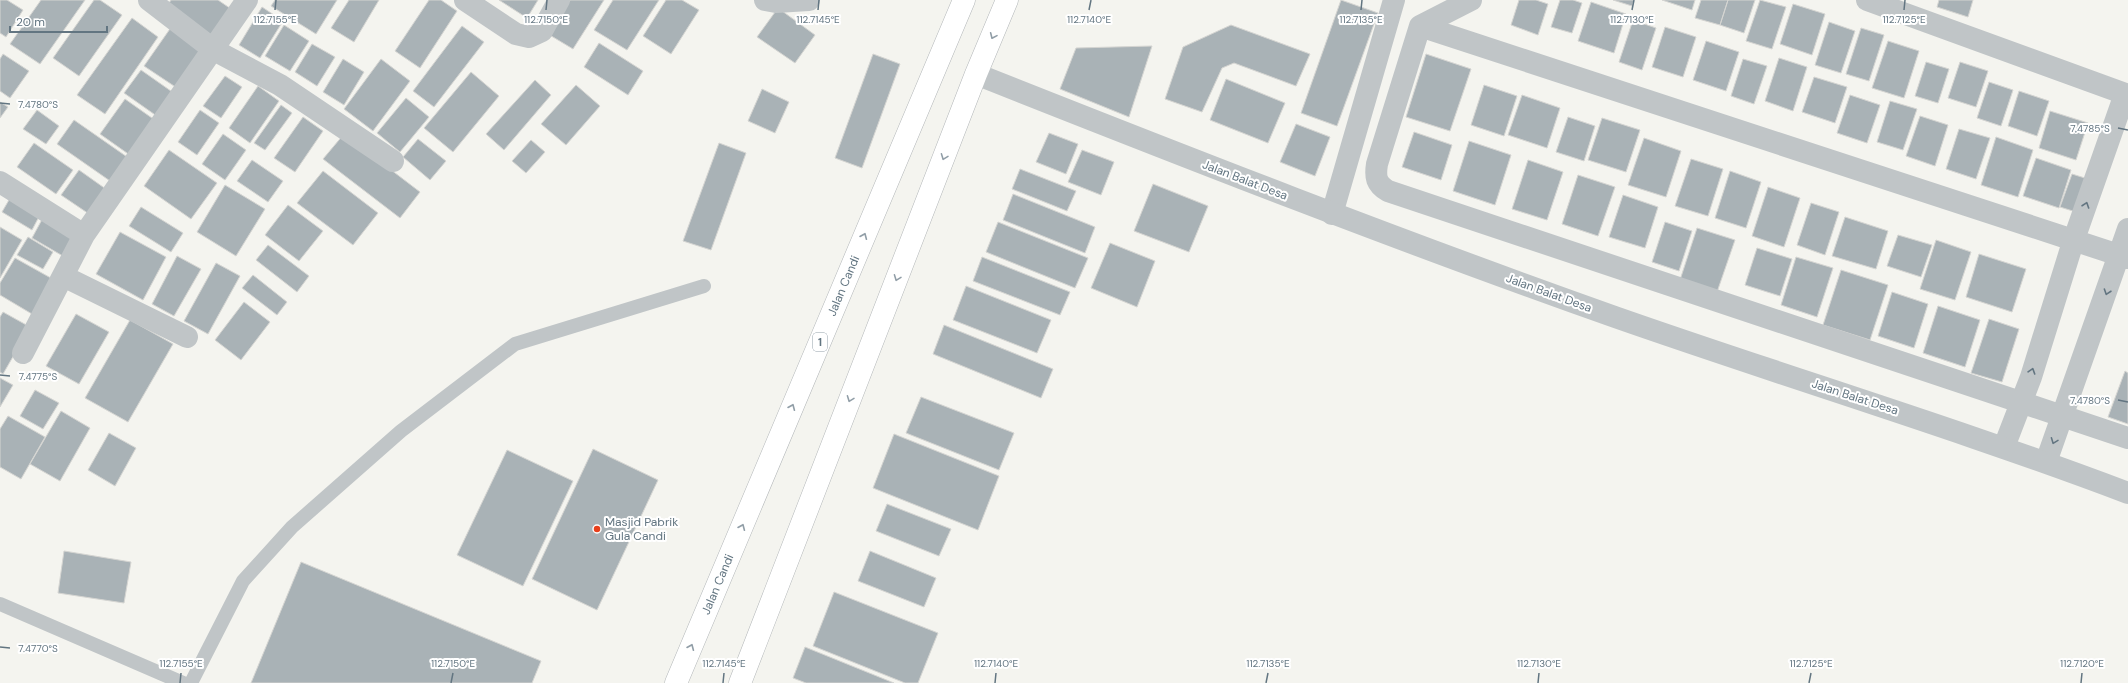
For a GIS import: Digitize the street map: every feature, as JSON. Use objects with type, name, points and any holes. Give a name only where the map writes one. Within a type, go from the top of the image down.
[{"type":"highway","name":"Jalan Candi","points":[[676,683],[964,0]]},
{"type":"highway","points":[[740,683],[976,74],[1007,0]]},
{"type":"street","points":[[149,0],[214,50],[280,85],[393,161]]},
{"type":"street","points":[[23,353],[84,235],[214,50],[247,0]]},
{"type":"street","points":[[465,0],[516,34],[529,37],[542,31],[559,0]]},
{"type":"street","points":[[770,1],[809,0]]},
{"type":"street","points":[[1332,214],[1394,0]]},
{"type":"street","points":[[1470,0],[1420,26],[1377,164],[1376,180],[1381,187],[1388,191],[2128,438]]},
{"type":"street","points":[[1867,0],[2126,94],[2073,242],[2031,377],[2004,447]]},
{"type":"street","points":[[1420,26],[2073,242],[2124,257]]},
{"type":"street","name":"Jalan Balat Desa","points":[[976,74],[1332,214],[1617,318],[2004,447],[2128,493]]},
{"type":"street","points":[[0,182],[84,235]]},
{"type":"street","points":[[2046,462],[2124,257],[2128,229]]},
{"type":"street","points":[[63,276],[187,337]]},
{"type":"lane","points":[[191,683],[243,581],[292,527],[401,430],[515,344],[704,286]]},
{"type":"lane","points":[[0,604],[183,683]]},
{"type":"building","points":[[0,0],[7,0],[23,10],[6,37],[0,33]]},
{"type":"building","points":[[41,0],[85,0],[40,64],[10,44]]},
{"type":"building","points":[[94,0],[100,0],[122,15],[79,76],[53,58]]},
{"type":"building","points":[[171,0],[218,0],[234,11],[216,38],[167,6]]},
{"type":"building","points":[[275,0],[337,0],[316,34],[271,6]]},
{"type":"building","points":[[349,0],[379,0],[354,42],[331,28]]},
{"type":"building","points":[[429,0],[441,0],[457,11],[420,68],[395,51]]},
{"type":"building","points":[[499,0],[538,0],[527,18]]},
{"type":"building","points":[[570,0],[604,0],[573,49],[548,34]]},
{"type":"building","points":[[613,0],[659,0],[627,50],[594,30]]},
{"type":"building","points":[[666,0],[682,0],[699,10],[671,54],[643,36]]},
{"type":"building","points":[[1341,0],[1378,13],[1337,126],[1301,113]]},
{"type":"building","points":[[1519,0],[1536,0],[1548,4],[1538,35],[1511,25]]},
{"type":"building","points":[[1560,0],[1573,0],[1582,3],[1572,33],[1551,27]]},
{"type":"building","points":[[1613,0],[1634,0],[1632,6]]},
{"type":"building","points":[[1662,0],[1695,0],[1692,10]]},
{"type":"building","points":[[1701,0],[1728,0],[1720,25],[1695,18]]},
{"type":"building","points":[[1728,0],[1755,0],[1744,33],[1720,25]]},
{"type":"building","points":[[1760,0],[1786,7],[1772,49],[1746,41]]},
{"type":"building","points":[[1939,0],[1973,0],[1968,17],[1937,7]]},
{"type":"building","points":[[1591,2],[1626,14],[1614,53],[1578,41]]},
{"type":"building","points":[[1793,4],[1825,14],[1812,55],[1780,44]]},
{"type":"building","points":[[262,7],[283,21],[260,58],[239,45]]},
{"type":"building","points":[[778,8],[815,35],[795,63],[757,37]]},
{"type":"building","points":[[132,18],[158,37],[105,114],[77,95]]},
{"type":"building","points":[[1633,20],[1656,28],[1642,70],[1619,62]]},
{"type":"building","points":[[1829,22],[1855,31],[1841,73],[1815,65]]},
{"type":"building","points":[[284,25],[309,41],[290,71],[265,56]]},
{"type":"building","points":[[1231,25],[1310,54],[1296,86],[1234,63],[1222,68],[1202,112],[1165,99],[1183,47]]},
{"type":"building","points":[[172,26],[210,52],[183,92],[144,66]]},
{"type":"building","points":[[462,26],[484,42],[434,107],[413,91]]},
{"type":"building","points":[[1665,27],[1696,37],[1683,77],[1652,67]]},
{"type":"building","points":[[1861,28],[1884,35],[1869,81],[1846,74]]},
{"type":"building","points":[[1706,41],[1739,52],[1726,91],[1693,80]]},
{"type":"building","points":[[1888,41],[1919,51],[1904,98],[1872,88]]},
{"type":"building","points":[[599,43],[643,71],[628,95],[584,67]]},
{"type":"building","points":[[312,44],[335,57],[317,86],[295,72]]},
{"type":"building","points":[[1152,46],[1129,117],[1060,89],[1076,48]]},
{"type":"building","points":[[3,54],[29,71],[10,98],[0,91],[0,59]]},
{"type":"building","points":[[873,54],[900,64],[862,168],[835,158]]},
{"type":"building","points":[[1426,54],[1471,69],[1450,131],[1406,117]]},
{"type":"building","points":[[1779,58],[1807,67],[1793,111],[1765,101]]},
{"type":"building","points":[[343,59],[364,72],[344,105],[323,92]]},
{"type":"building","points":[[381,59],[410,81],[373,131],[344,109]]},
{"type":"building","points":[[1743,59],[1767,66],[1754,104],[1731,96]]},
{"type":"building","points":[[1926,62],[1949,69],[1938,103],[1915,96]]},
{"type":"building","points":[[1960,62],[1988,71],[1976,107],[1948,98]]},
{"type":"building","points":[[141,70],[178,96],[161,119],[124,93]]},
{"type":"building","points":[[471,72],[499,96],[453,152],[424,128]]},
{"type":"building","points":[[225,76],[242,87],[221,118],[203,106]]},
{"type":"building","points":[[1814,77],[1847,87],[1835,123],[1802,112]]},
{"type":"building","points":[[1226,79],[1285,103],[1268,143],[1210,120]]},
{"type":"building","points":[[535,80],[551,95],[504,150],[486,134]]},
{"type":"building","points":[[1989,82],[2013,90],[2001,126],[1977,118]]},
{"type":"building","points":[[576,85],[600,106],[566,145],[541,124]]},
{"type":"building","points":[[1484,85],[1517,96],[1504,136],[1471,125]]},
{"type":"building","points":[[258,86],[279,101],[250,143],[229,128]]},
{"type":"building","points":[[762,89],[789,102],[775,133],[748,121]]},
{"type":"building","points":[[2019,91],[2049,101],[2037,136],[2008,126]]},
{"type":"building","points":[[1522,95],[1560,108],[1547,148],[1508,135]]},
{"type":"building","points":[[1850,95],[1880,105],[1867,143],[1837,133]]},
{"type":"building","points":[[406,98],[429,117],[400,152],[377,133]]},
{"type":"building","points":[[125,99],[159,123],[134,158],[100,134]]},
{"type":"building","points":[[1890,101],[1917,109],[1903,150],[1877,142]]},
{"type":"building","points":[[0,102],[8,107],[0,118]]},
{"type":"building","points":[[281,105],[292,113],[265,150],[254,143]]},
{"type":"building","points":[[37,110],[59,126],[46,144],[23,129]]},
{"type":"building","points":[[200,110],[219,123],[197,155],[178,142]]},
{"type":"building","points":[[2050,111],[2088,123],[2076,160],[2039,148]]},
{"type":"building","points":[[1920,116],[1948,125],[1935,166],[1906,156]]},
{"type":"building","points":[[303,117],[323,131],[295,172],[274,158]]},
{"type":"building","points":[[1568,117],[1595,126],[1584,161],[1556,152]]},
{"type":"building","points":[[1602,118],[1640,130],[1626,172],[1588,160]]},
{"type":"building","points":[[74,120],[130,159],[113,183],[57,144]]},
{"type":"building","points":[[1296,124],[1330,137],[1315,176],[1280,162]]},
{"type":"building","points":[[1959,129],[1990,138],[1976,179],[1946,169]]},
{"type":"building","points":[[1414,132],[1452,145],[1441,180],[1402,167]]},
{"type":"building","points":[[1049,133],[1078,144],[1066,174],[1036,162]]},
{"type":"building","points":[[223,134],[246,150],[225,180],[202,164]]},
{"type":"building","points":[[344,134],[420,192],[400,218],[323,159]]},
{"type":"building","points":[[1996,137],[2033,150],[2018,197],[1981,185]]},
{"type":"building","points":[[1644,138],[1681,151],[1666,197],[1628,185]]},
{"type":"building","points":[[418,139],[446,161],[430,180],[403,157]]},
{"type":"building","points":[[531,140],[545,152],[526,173],[512,161]]},
{"type":"building","points":[[1469,141],[1511,155],[1495,205],[1453,191]]},
{"type":"building","points":[[34,143],[73,170],[56,194],[17,167]]},
{"type":"building","points":[[719,143],[746,153],[711,250],[683,241]]},
{"type":"building","points":[[169,150],[217,183],[191,219],[144,186]]},
{"type":"building","points":[[1082,150],[1114,162],[1101,195],[1068,182]]},
{"type":"building","points":[[2036,158],[2071,170],[2059,208],[2023,196]]},
{"type":"building","points":[[1691,159],[1723,169],[1708,216],[1675,206]]},
{"type":"building","points":[[252,160],[283,181],[268,202],[237,181]]},
{"type":"building","points":[[1528,160],[1563,172],[1547,220],[1512,209]]},
{"type":"building","points":[[1020,169],[1076,191],[1067,211],[1012,189]]},
{"type":"building","points":[[79,170],[110,192],[92,216],[61,195]]},
{"type":"building","points":[[323,171],[378,213],[353,245],[297,203]]},
{"type":"building","points":[[1730,171],[1761,182],[1746,228],[1715,218]]},
{"type":"building","points":[[2072,174],[2088,179],[2076,212],[2060,207]]},
{"type":"building","points":[[1578,175],[1615,187],[1598,236],[1562,224]]},
{"type":"building","points":[[1153,184],[1208,206],[1189,252],[1134,231]]},
{"type":"building","points":[[225,185],[265,209],[236,256],[197,232]]},
{"type":"building","points":[[1768,187],[1800,198],[1784,247],[1752,236]]},
{"type":"building","points":[[13,193],[43,209],[32,230],[2,212]]},
{"type":"building","points":[[1013,194],[1095,227],[1085,253],[1003,220]]},
{"type":"building","points":[[1623,195],[1658,207],[1645,248],[1609,237]]},
{"type":"building","points":[[1811,203],[1839,212],[1825,255],[1797,245]]},
{"type":"building","points":[[288,205],[323,231],[299,261],[265,235]]},
{"type":"building","points":[[141,207],[183,233],[171,252],[129,226]]},
{"type":"building","points":[[45,214],[82,234],[68,259],[32,238]]},
{"type":"building","points":[[1845,217],[1888,231],[1876,269],[1832,256]]},
{"type":"building","points":[[998,222],[1088,258],[1075,288],[986,252]]},
{"type":"building","points":[[1665,222],[1692,231],[1679,271],[1652,262]]},
{"type":"building","points":[[0,227],[22,240],[0,278]]},
{"type":"building","points":[[1697,228],[1735,240],[1716,295],[1679,283]]},
{"type":"building","points":[[120,232],[166,257],[143,300],[96,274]]},
{"type":"building","points":[[1898,235],[1932,245],[1921,277],[1887,266]]},
{"type":"building","points":[[28,237],[53,252],[43,269],[17,255]]},
{"type":"building","points":[[1936,240],[1971,252],[1955,300],[1920,289]]},
{"type":"building","points":[[1110,243],[1155,261],[1137,307],[1091,288]]},
{"type":"building","points":[[268,245],[309,276],[297,292],[256,260]]},
{"type":"building","points":[[1757,248],[1792,259],[1780,296],[1745,285]]},
{"type":"building","points":[[1979,254],[2026,269],[2012,312],[1966,297]]},
{"type":"building","points":[[177,256],[201,269],[174,316],[152,304]]},
{"type":"building","points":[[982,257],[1070,292],[1060,315],[973,281]]},
{"type":"building","points":[[1796,257],[1833,268],[1817,317],[1781,305]]},
{"type":"building","points":[[15,258],[58,282],[37,317],[0,295],[0,283]]},
{"type":"building","points":[[216,263],[240,276],[208,334],[184,321]]},
{"type":"building","points":[[1841,270],[1888,285],[1870,340],[1823,325]]},
{"type":"building","points":[[253,275],[287,302],[277,315],[242,288]]},
{"type":"building","points":[[966,286],[1051,320],[1037,353],[953,320]]},
{"type":"building","points":[[1892,292],[1928,304],[1914,348],[1878,336]]},
{"type":"building","points":[[244,302],[270,322],[241,360],[215,340]]},
{"type":"building","points":[[1938,306],[1980,320],[1965,367],[1923,353]]},
{"type":"building","points":[[3,312],[30,327],[3,374],[0,372],[0,317]]},
{"type":"building","points":[[76,314],[109,332],[79,384],[46,366]]},
{"type":"building","points":[[1989,319],[2019,329],[2002,382],[1971,373]]},
{"type":"building","points":[[130,320],[173,344],[128,422],[85,398]]},
{"type":"building","points":[[944,325],[1053,369],[1041,398],[933,354]]},
{"type":"building","points":[[2125,371],[2128,373],[2128,424],[2108,417]]},
{"type":"building","points":[[0,378],[13,385],[0,407]]},
{"type":"building","points":[[35,390],[59,403],[43,429],[20,416]]},
{"type":"building","points":[[921,397],[1014,433],[999,470],[906,433]]},
{"type":"building","points":[[61,411],[90,428],[60,481],[30,464]]},
{"type":"building","points":[[8,416],[45,437],[21,479],[0,467],[0,429]]},
{"type":"building","points":[[109,433],[136,448],[115,486],[88,470]]},
{"type":"building","points":[[894,434],[999,476],[978,530],[873,488]]},
{"type":"building","points":[[593,449],[658,480],[597,610],[532,579]]},
{"type":"building","points":[[507,450],[573,481],[523,586],[457,555]]},
{"type":"building","points":[[887,504],[951,529],[939,556],[876,531]]},
{"type":"building","points":[[64,551],[131,562],[124,603],[58,593]]},
{"type":"building","points":[[870,551],[936,578],[924,607],[858,581]]},
{"type":"building","points":[[301,562],[541,661],[532,683],[251,683]]},
{"type":"building","points":[[834,592],[938,633],[918,683],[905,683],[813,646]]},
{"type":"building","points":[[805,647],[894,683],[806,683],[793,678]]},
{"type":"place","name":"Masjid Pabrik Gula Candi","points":[[597,529]]}]
